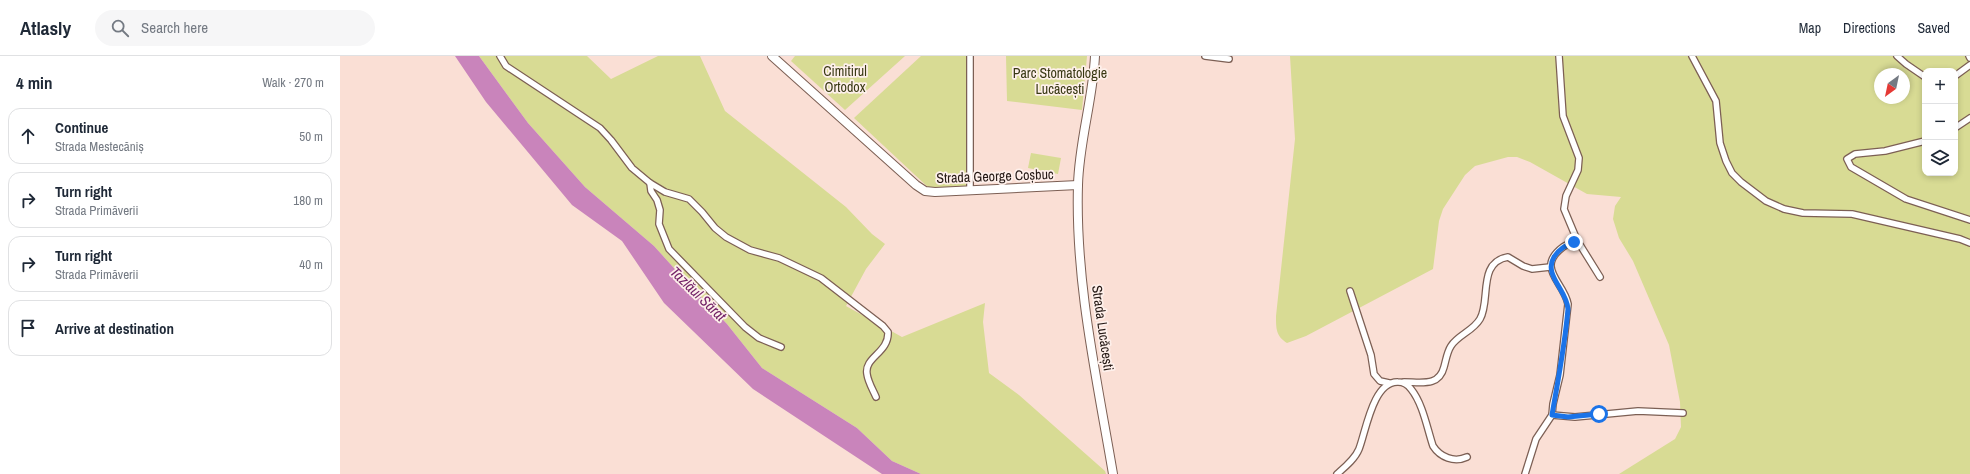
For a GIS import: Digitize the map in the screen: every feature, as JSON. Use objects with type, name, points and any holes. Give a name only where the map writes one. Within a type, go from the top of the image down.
[{"type":"main road","name":"Strada George Coșbuc","points":[[772,56],[916,185],[925,191],[935,192],[1078,185]]},
{"type":"main road","name":"Strada Lucăcești","points":[[1095,56],[1078,185],[1079,241],[1090,335],[1113,474]]},
{"type":"street","points":[[500,56],[506,66],[600,128],[632,168],[650,183],[665,192],[689,199],[715,228],[726,237],[750,250],[779,258],[821,278],[883,326],[888,332],[885,346],[873,358],[866,368],[867,376],[876,397]]},
{"type":"street","points":[[970,56],[970,190]]},
{"type":"street","points":[[1205,56],[1229,59]]},
{"type":"street","points":[[1559,56],[1563,116],[1579,158],[1578,170],[1563,203],[1564,209],[1577,240],[1600,277]]},
{"type":"street","points":[[1692,56],[1716,101],[1720,143],[1732,173],[1741,182],[1766,201],[1784,209],[1803,213],[1858,215],[1953,237],[1970,244]]},
{"type":"street","points":[[1897,56],[1922,75]]},
{"type":"street","points":[[1958,74],[1970,65]]},
{"type":"street","points":[[1958,126],[1970,118]]},
{"type":"street","points":[[1922,142],[1891,149],[1855,154],[1847,159],[1848,163],[1906,200],[1970,220]]},
{"type":"street","points":[[650,183],[651,191],[657,200],[660,210],[659,224],[669,249],[745,326],[759,338],[781,347]]},
{"type":"street","points":[[1525,474],[1536,439],[1552,415],[1560,375],[1568,309],[1567,299],[1551,273],[1550,267],[1552,261],[1562,248],[1577,240]]},
{"type":"street","points":[[1350,291],[1371,355],[1374,374],[1380,381],[1390,383],[1432,382],[1439,378],[1443,371],[1448,352],[1452,344],[1476,324],[1482,315],[1487,278],[1491,268],[1498,261],[1508,257],[1523,266],[1532,269],[1550,267]]},
{"type":"street","points":[[1401,382],[1408,385],[1413,392],[1433,446],[1438,453],[1446,458],[1455,459],[1467,457]]},
{"type":"street","points":[[1337,474],[1350,462],[1359,450],[1372,407],[1383,388],[1390,383]]},
{"type":"street","points":[[1552,415],[1575,417],[1638,411],[1683,413]]},
{"type":"green space","points":[[479,56],[587,56],[611,79],[658,56],[700,56],[725,111],[846,207],[872,234],[885,244],[866,269],[846,306],[902,337],[985,303],[983,322],[989,373],[1019,395],[1105,471],[1106,474],[921,474],[892,461],[857,428],[762,368],[727,324],[654,246],[585,187],[528,123]]},
{"type":"green space","name":"Cimitirul Ortodox","points":[[795,56],[905,56],[845,110],[791,61]]},
{"type":"green space","points":[[921,56],[969,56],[969,186],[930,189],[854,118]]},
{"type":"green space","name":"Parc Stomatologie Lucăcești","points":[[1006,56],[1087,56],[1082,110],[1007,101]]},
{"type":"green space","points":[[1290,56],[1970,56],[1970,474],[1619,474],[1675,439],[1681,427],[1680,402],[1669,345],[1633,261],[1619,238],[1613,219],[1615,206],[1621,197],[1587,194],[1530,162],[1517,157],[1508,157],[1475,166],[1465,175],[1443,209],[1439,221],[1433,269],[1306,336],[1287,343],[1277,332],[1276,316],[1295,139]]},
{"type":"green space","points":[[1031,153],[1061,158],[1058,174],[1028,168]]},
{"type":"water","name":"Tazlăul Sărat","points":[[455,56],[479,56],[528,123],[585,187],[654,246],[727,324],[762,368],[857,428],[892,461],[921,474],[882,474],[753,389],[664,303],[622,241],[572,205],[486,102]]},
{"type":"route","points":[[1574,242],[1566,245],[1555,255],[1550,266],[1551,273],[1564,292],[1568,304],[1568,315],[1560,375],[1554,397],[1552,415],[1575,417],[1599,414]]}]
